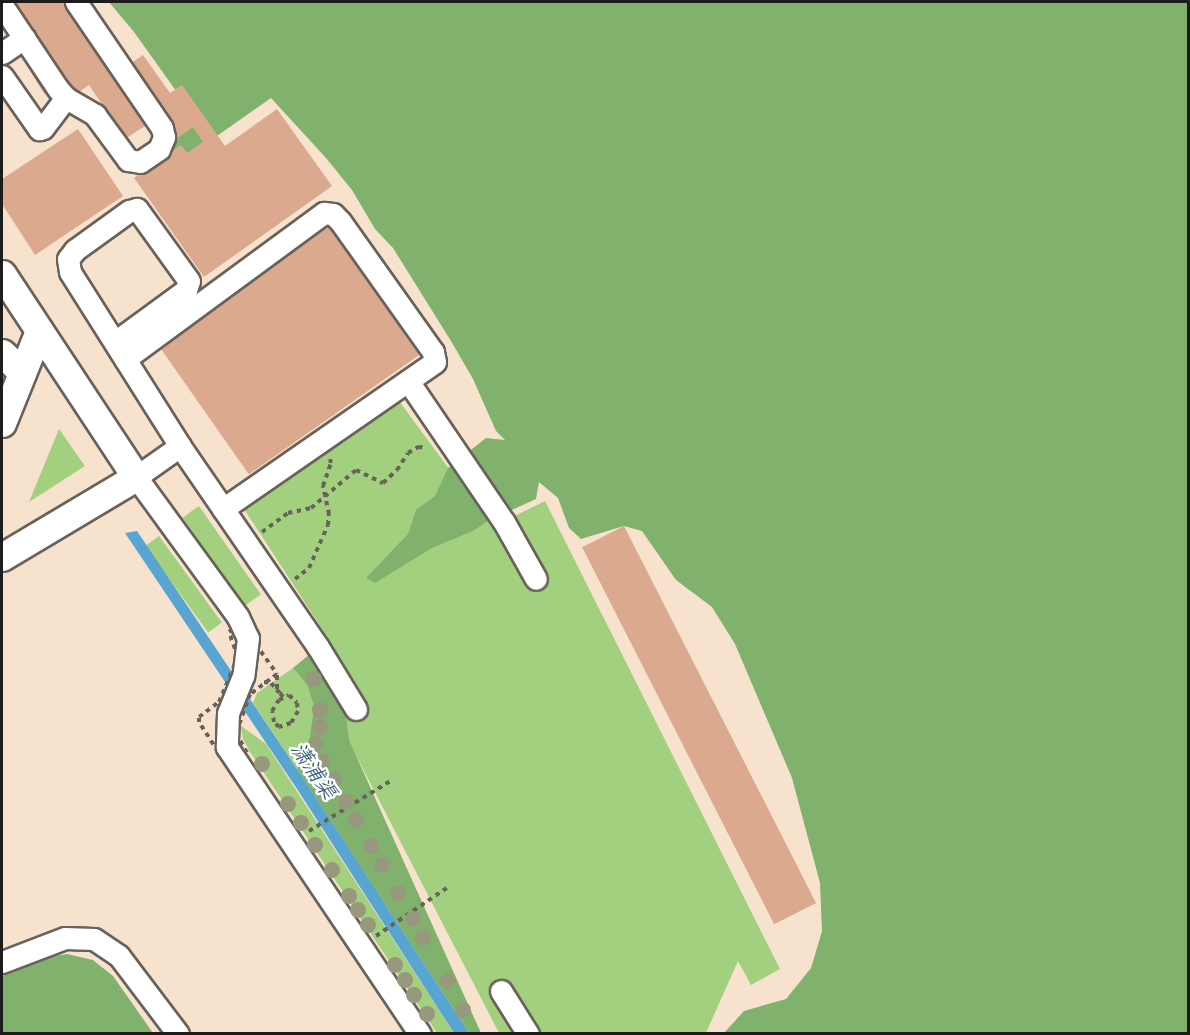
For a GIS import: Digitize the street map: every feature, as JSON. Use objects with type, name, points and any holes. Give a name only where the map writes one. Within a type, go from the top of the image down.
[{"type":"main road","points":[[2,274],[136,477],[2,557]]},
{"type":"main road","points":[[2,423],[39,332]]},
{"type":"main road","points":[[2,353],[22,372]]},
{"type":"street","points":[[2,5],[66,98],[95,115],[133,162],[140,162],[159,149],[162,143],[162,128],[76,2]]},
{"type":"street","points":[[2,53],[24,38]]},
{"type":"street","points":[[7,84],[39,129],[44,128],[66,98]]},
{"type":"street","points":[[120,350],[186,290],[189,281],[137,209],[120,218],[68,259],[70,272],[180,446],[278,588],[356,709]]},
{"type":"street","points":[[120,350],[324,213],[333,214],[340,221],[433,352],[435,362],[223,509]]},
{"type":"street","points":[[408,381],[504,522],[536,579]]},
{"type":"street","points":[[180,446],[136,477],[238,617],[248,638],[243,676],[228,713],[226,747],[420,1034]]},
{"type":"street","points":[[2,962],[65,938],[94,939],[118,956],[178,1034]]},
{"type":"street","points":[[501,991],[528,1034]]},
{"type":"path","points":[[247,544],[288,513],[311,508],[356,471],[382,483],[391,477],[408,453],[418,447],[428,448],[447,438]]},
{"type":"path","points":[[278,588],[309,568],[328,525],[323,486],[332,463],[322,440]]},
{"type":"path","points":[[277,674],[277,689],[283,697]]},
{"type":"path","points":[[264,682],[271,683],[283,697]]},
{"type":"path","points":[[292,696],[298,705],[298,711],[291,723],[279,727],[274,722],[272,711],[283,697],[292,696]]},
{"type":"path","points":[[317,826],[392,780]]},
{"type":"path","points":[[385,930],[448,887]]},
{"type":"green space","points":[[109,2],[1188,2],[1188,1033],[724,1033],[744,1011],[786,999],[811,968],[822,931],[820,883],[792,778],[735,644],[712,607],[676,580],[642,531],[624,526],[581,539],[569,528],[558,498],[539,482],[536,499],[488,521],[473,531],[432,548],[375,583],[366,578],[408,534],[416,510],[435,496],[448,468],[486,438],[505,440],[496,431],[473,379],[451,341],[393,248],[375,229],[352,190],[326,158],[271,98],[153,181],[184,102],[134,32]]},
{"type":"green space","points":[[399,401],[492,527],[545,501],[780,969],[751,985],[738,961],[706,1033],[499,1033],[304,659],[328,638],[244,509]]},
{"type":"green space","points":[[59,429],[85,466],[29,502]]},
{"type":"green space","points":[[199,506],[261,594],[245,606],[183,517]]},
{"type":"green space","points":[[159,536],[222,623],[208,633],[145,546]]},
{"type":"green space","points":[[310,654],[345,710],[349,740],[481,1033],[469,1033],[297,769],[309,741],[314,706],[307,685],[293,668]]},
{"type":"green space","points":[[293,668],[307,685],[314,706],[309,741],[297,769],[253,703],[257,693]]},
{"type":"green space","points":[[241,726],[266,744],[454,1033],[437,1033],[250,752],[243,739]]},
{"type":"green space","points":[[67,954],[93,960],[113,976],[153,1033],[2,1034],[2,971],[34,959]]},
{"type":"water","points":[[137,531],[307,784],[469,1033],[454,1033],[297,789],[125,533]]},
{"type":"building","points":[[14,2],[64,2],[145,126],[125,139],[89,85],[73,96],[64,82],[45,95],[27,66],[47,53]]},
{"type":"building","points":[[143,55],[170,93],[182,85],[225,146],[277,109],[332,186],[204,277],[134,178],[181,145],[187,153],[203,142],[193,127],[178,138],[127,66]]},
{"type":"building","points":[[78,129],[123,196],[35,255],[2,204],[2,179]]},
{"type":"building","points":[[334,223],[424,352],[249,474],[159,346]]},
{"type":"building","points":[[624,526],[816,903],[774,924],[582,547]]},
{"type":"water label","name":"潇浦渠","points":[[313,771]]}]
